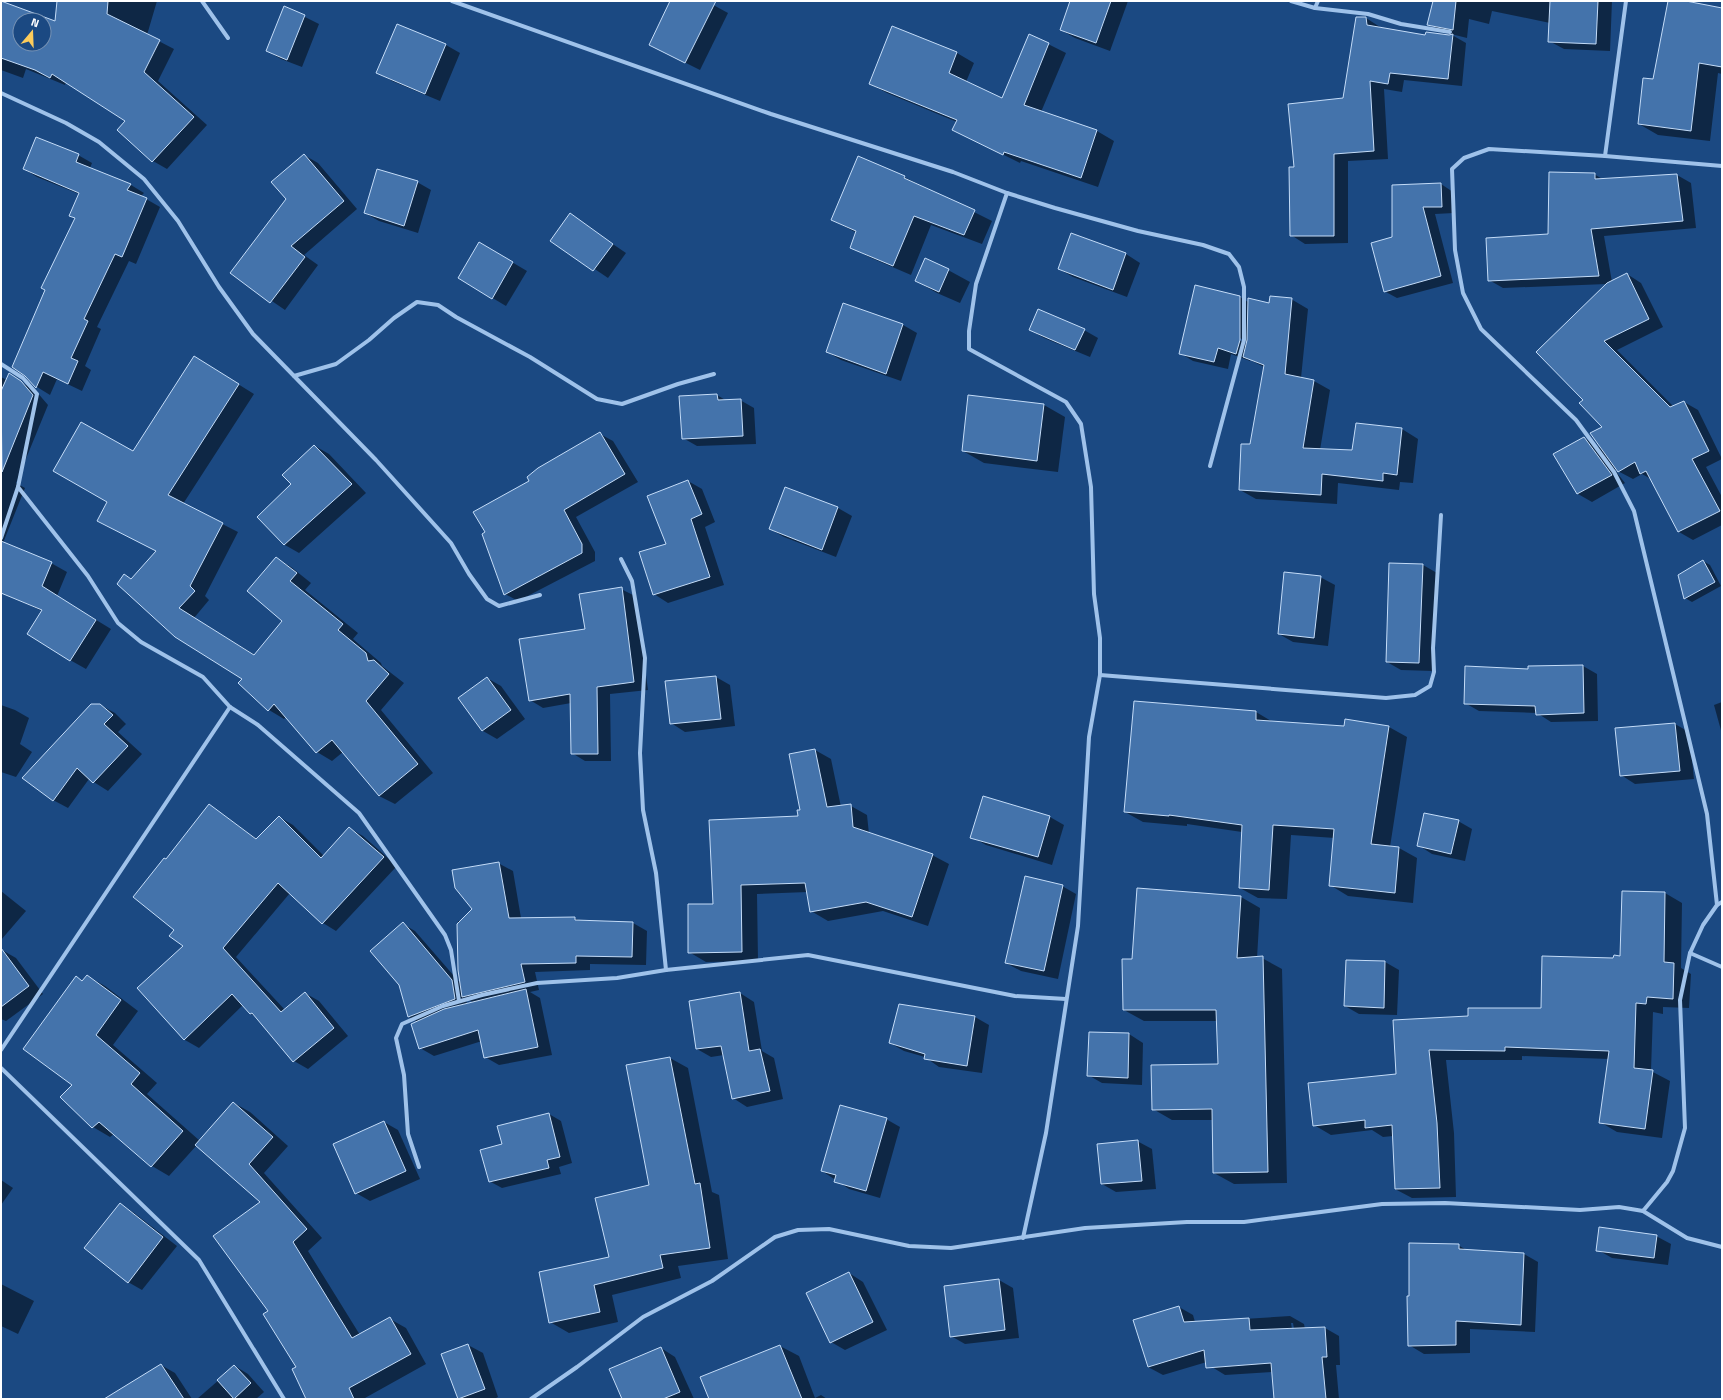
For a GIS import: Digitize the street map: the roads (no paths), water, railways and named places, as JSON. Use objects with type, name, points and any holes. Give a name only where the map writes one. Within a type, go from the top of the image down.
[{"type":"street","points":[[202,1],[228,38]]},
{"type":"street","points":[[452,1],[771,114],[945,170],[1007,193],[1130,228],[1203,245],[1229,254],[1239,267],[1244,287],[1244,340],[1210,466]]},
{"type":"street","points":[[1291,1],[1315,8],[1368,14],[1401,24],[1450,32]]},
{"type":"street","points":[[1315,8],[1318,1]]},
{"type":"street","points":[[1605,156],[1626,1]]},
{"type":"street","points":[[1,93],[66,123],[99,142],[144,179],[178,221],[219,287],[253,334],[376,460],[452,544],[469,574],[487,599],[499,606],[540,595]]},
{"type":"street","points":[[1717,905],[1707,814],[1634,511],[1614,472],[1576,420],[1481,329],[1463,293],[1455,250],[1452,169],[1464,158],[1489,149],[1605,156],[1722,166]]},
{"type":"street","points":[[1007,193],[976,284],[969,331],[969,349],[1066,402],[1081,424],[1091,487],[1094,594],[1100,638],[1100,675],[1089,737],[1078,926],[1046,1133],[1023,1238]]},
{"type":"street","points":[[294,376],[336,364],[369,340],[394,318],[417,302],[438,305],[456,317],[530,357],[597,399],[622,404],[714,374]]},
{"type":"street","points":[[1,364],[23,378],[37,394],[18,487],[1,538]]},
{"type":"street","points":[[18,487],[88,576],[118,623],[141,642],[203,677],[230,707],[258,725],[359,812],[445,935],[451,950],[459,1001]]},
{"type":"street","points":[[1100,675],[1386,698],[1415,695],[1430,686],[1434,672],[1433,648],[1441,515]]},
{"type":"street","points":[[621,558],[632,581],[645,658],[640,753],[643,810],[656,873],[666,970]]},
{"type":"street","points":[[1,1050],[230,707]]},
{"type":"street","points":[[1643,1211],[1667,1182],[1673,1171],[1686,1128],[1680,1000],[1690,953],[1703,924],[1717,905],[1722,902]]},
{"type":"street","points":[[1690,953],[1722,967]]},
{"type":"street","points":[[419,1167],[408,1134],[404,1076],[396,1038],[402,1024],[459,1001],[537,983],[617,978],[666,970],[808,955],[1015,996],[1066,999]]},
{"type":"street","points":[[1,1068],[199,1260],[284,1399]]},
{"type":"street","points":[[531,1399],[577,1367],[642,1317],[712,1281],[776,1237],[798,1230],[829,1230],[909,1246],[951,1248],[1085,1228],[1187,1222],[1244,1222],[1382,1204],[1445,1203],[1580,1210],[1619,1207],[1643,1211],[1687,1238],[1722,1247]]}]
